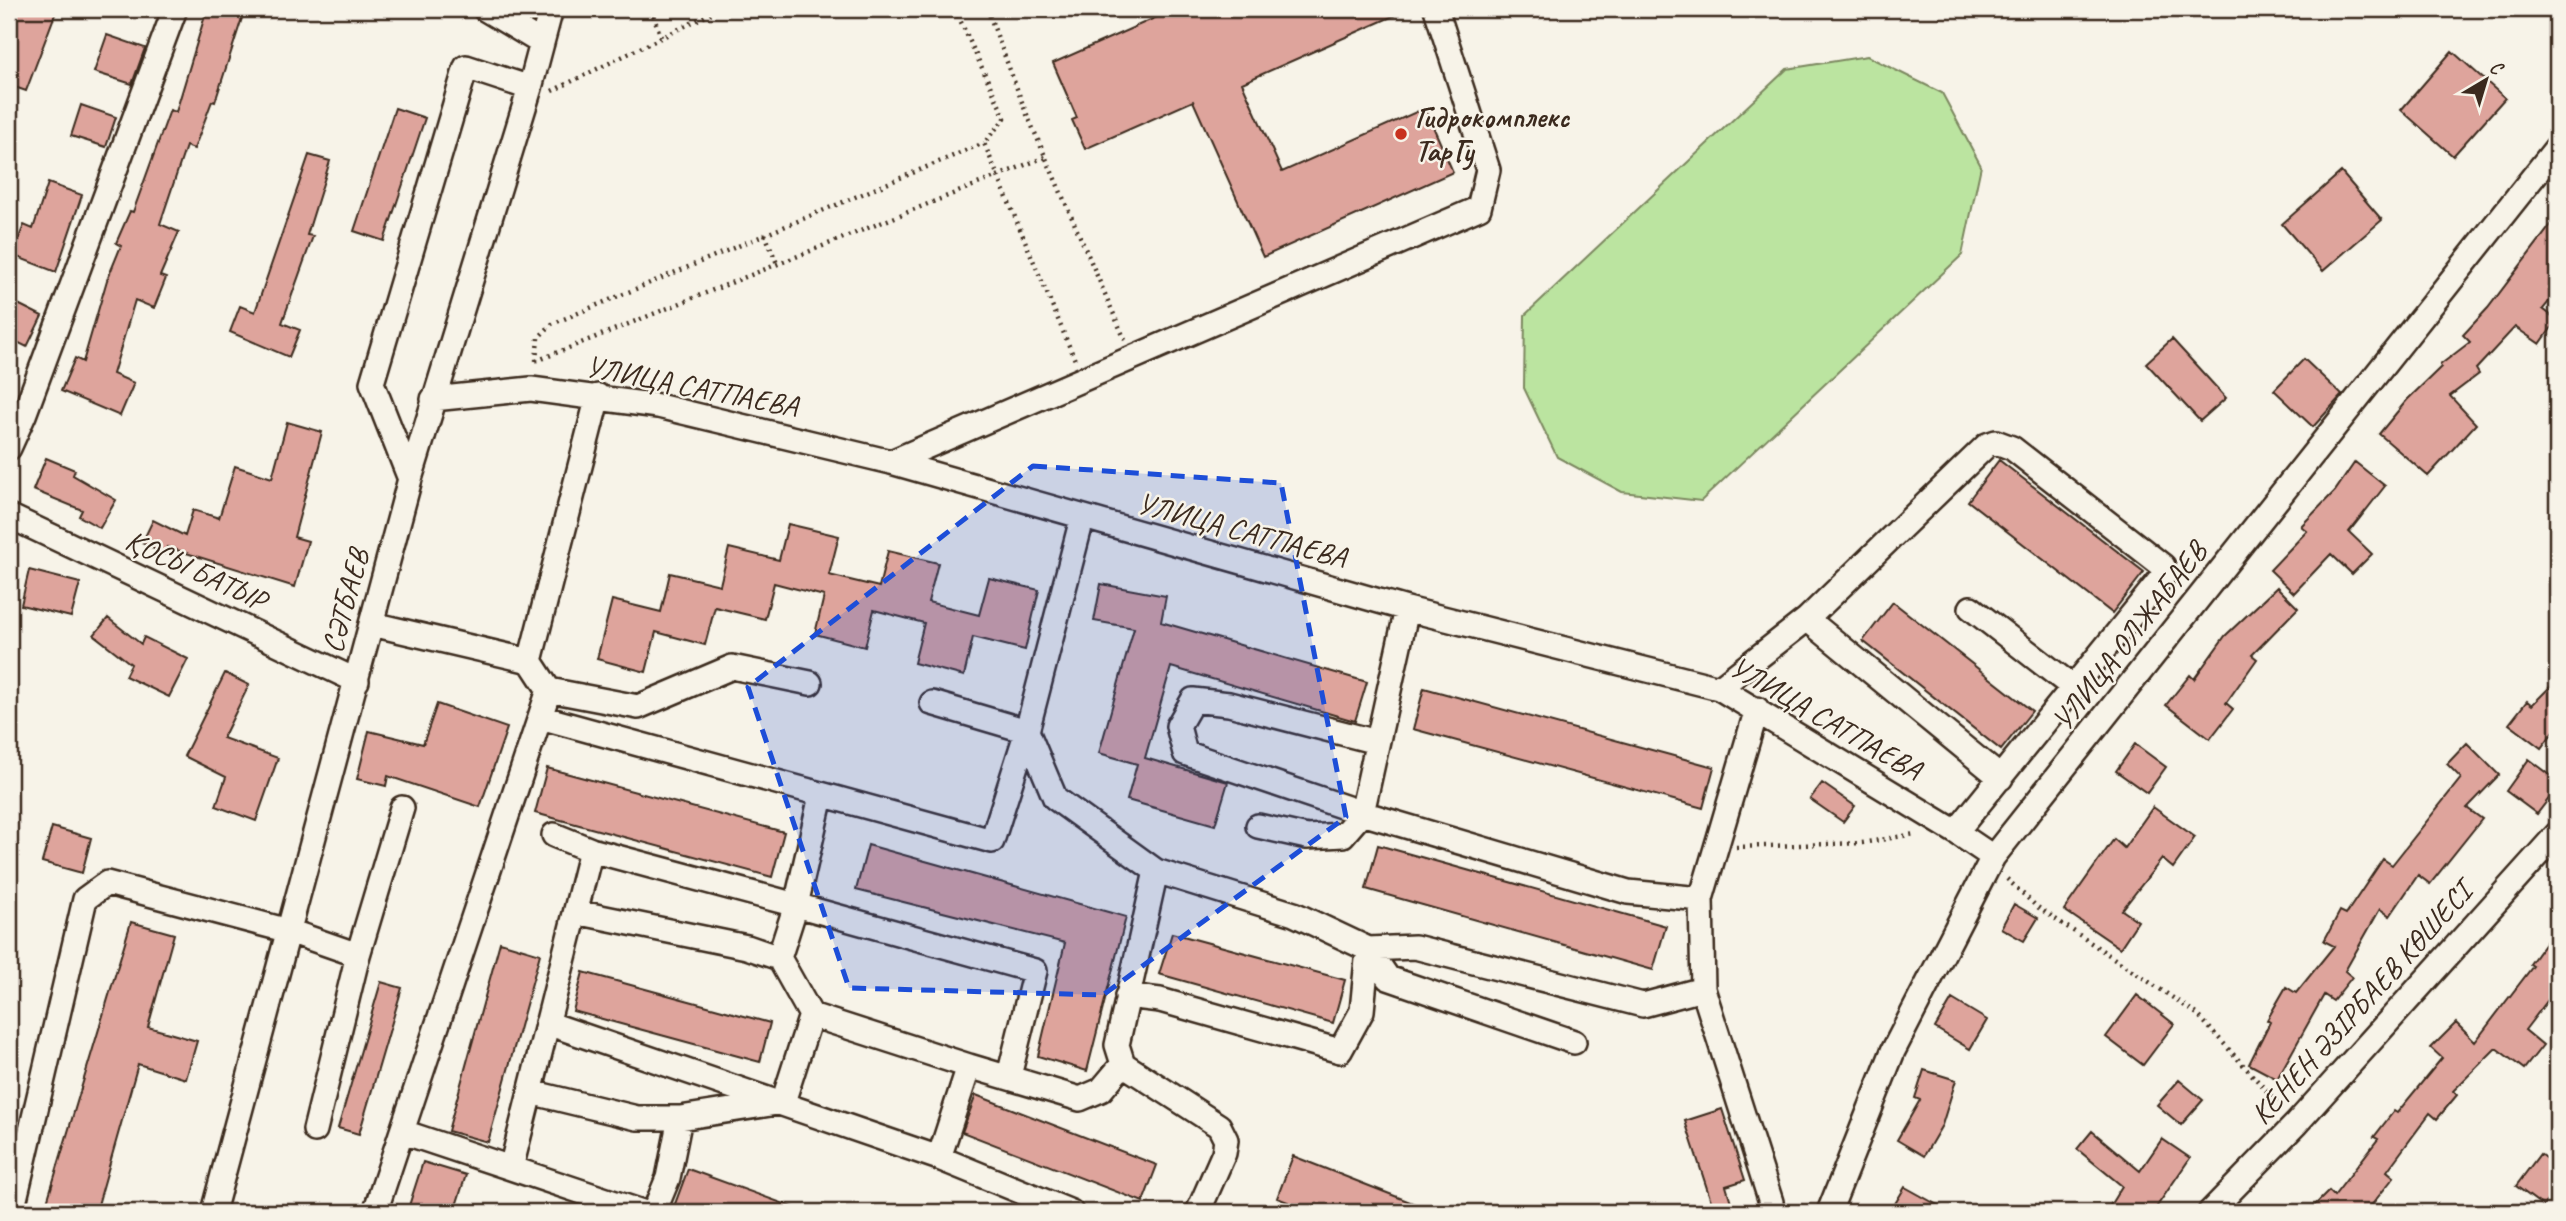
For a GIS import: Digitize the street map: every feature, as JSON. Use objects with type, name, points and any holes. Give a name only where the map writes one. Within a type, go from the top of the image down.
[{"type":"street","points":[[9,448],[24,415],[175,9]]},
{"type":"street","points":[[485,9],[542,43]]},
{"type":"street","name":"СӘТБАЕВ","points":[[213,1212],[410,479],[528,96],[551,9]]},
{"type":"street","points":[[891,462],[1479,208],[1488,170],[1436,9]]},
{"type":"street","points":[[410,479],[372,383],[466,67],[528,96]]},
{"type":"street","name":"УЛИЦА ОЛЖАБАЕВ","points":[[1829,1212],[1893,1051],[1993,857],[2557,147]]},
{"type":"street","name":"УЛИЦА САТПАЕВА","points":[[433,399],[531,389],[658,406],[891,462],[1082,519],[1407,609],[1719,688],[1993,857]]},
{"type":"street","points":[[530,661],[598,396]]},
{"type":"street","points":[[1719,688],[1807,620],[1987,445],[1996,442],[2012,448],[2163,566],[2164,575],[2158,586],[1956,832]]},
{"type":"street","name":"ҚОСЫ БАТЫР","points":[[9,516],[356,681]]},
{"type":"street","points":[[540,717],[992,841],[1027,731],[1082,519]]},
{"type":"street","points":[[1971,608],[2074,688]]},
{"type":"street","points":[[1258,827],[1307,837],[1343,835],[1362,813],[1407,609]]},
{"type":"street","points":[[1807,620],[2001,778]]},
{"type":"street","points":[[372,624],[530,661],[549,690],[638,707],[732,667],[810,683]]},
{"type":"street","points":[[375,1212],[549,690]]},
{"type":"street","points":[[1377,742],[1229,704],[1193,700],[1178,726],[1185,753],[1362,813],[1628,892],[1701,899]]},
{"type":"street","points":[[932,703],[1027,731]]},
{"type":"street","points":[[1757,709],[1714,846],[1701,899],[1703,989],[1771,1202]]},
{"type":"street","points":[[1027,731],[1055,798],[1156,871],[1294,914],[1368,950],[1388,978],[1574,1042]]},
{"type":"street","points":[[779,958],[796,905],[821,796]]},
{"type":"street","points":[[314,1130],[358,955],[402,808]]},
{"type":"street","name":"КЕНЕН ӘЗІРБАЕВ КӨШЕСІ","points":[[2210,1212],[2296,1124],[2557,834]]},
{"type":"street","points":[[554,835],[591,850],[1035,971],[1009,1076]]},
{"type":"street","points":[[511,1168],[591,850]]},
{"type":"street","points":[[1156,871],[1117,1045],[1122,1063],[1219,1126],[1226,1140],[1224,1153],[1198,1212]]},
{"type":"street","points":[[12,1212],[85,899],[107,883],[289,931],[358,955]]},
{"type":"street","points":[[576,912],[747,947],[779,958],[811,1015],[1080,1100],[1101,1090],[1122,1063]]},
{"type":"street","points":[[1368,950],[1415,947],[1643,1005],[1703,989]]},
{"type":"street","points":[[1127,996],[1160,1000],[1340,1051],[1362,1011],[1368,950]]},
{"type":"street","points":[[783,1102],[811,1015]]},
{"type":"street","points":[[547,1023],[783,1102],[939,1158],[1072,1212]]},
{"type":"street","points":[[939,1158],[969,1066]]},
{"type":"street","points":[[530,1092],[637,1118],[680,1118],[783,1102]]},
{"type":"street","points":[[654,1212],[668,1178],[680,1118]]},
{"type":"street","points":[[403,1132],[642,1212]]},
{"type":"path","points":[[651,9],[662,37]]},
{"type":"path","points":[[528,96],[720,9]]},
{"type":"path","points":[[531,389],[538,338],[552,324],[984,143],[1004,118],[955,9]]},
{"type":"path","points":[[987,9],[1046,157],[1127,345]]},
{"type":"path","points":[[984,143],[1078,365]]},
{"type":"path","points":[[536,361],[1046,157]]},
{"type":"path","points":[[765,233],[778,266]]},
{"type":"path","points":[[1714,846],[1811,846],[1920,834]]},
{"type":"path","points":[[1993,857],[2009,883],[2036,906],[2197,1014],[2296,1124]]},
{"type":"highlighted area","points":[[1033,466],[1281,483],[1346,817],[1103,995],[849,988],[748,687]]},
{"type":"green space","points":[[1867,56],[1942,93],[1981,166],[1962,255],[1701,501],[1622,492],[1557,457],[1524,388],[1525,315],[1787,69]]},
{"type":"building","points":[[9,9],[57,9],[26,91],[9,85]]},
{"type":"building","points":[[207,9],[222,9],[243,15],[215,102],[212,101],[194,149],[186,146],[160,224],[179,232],[160,276],[166,278],[154,308],[135,300],[113,374],[134,383],[120,416],[61,391],[75,358],[83,362],[107,280],[121,246],[116,243],[130,211],[133,212],[170,110],[176,112]]},
{"type":"building","name":"Гидрокомплекс ТарГу","points":[[1175,9],[1409,9],[1242,83],[1282,172],[1425,108],[1453,172],[1263,257],[1193,101],[1085,149],[1072,120],[1077,118],[1053,63]]},
{"type":"building","points":[[107,35],[145,48],[132,84],[94,72]]},
{"type":"building","points":[[2452,51],[2505,98],[2453,156],[2401,110]]},
{"type":"building","points":[[81,105],[116,117],[106,147],[71,136]]},
{"type":"building","points":[[395,108],[425,118],[384,241],[354,231]]},
{"type":"building","points":[[309,155],[330,161],[307,235],[313,236],[282,323],[300,330],[289,357],[230,332],[240,306],[255,312]]},
{"type":"building","points":[[2341,172],[2382,220],[2323,271],[2282,224]]},
{"type":"building","points":[[48,183],[82,195],[56,272],[12,255],[24,225],[33,229]]},
{"type":"building","points":[[2557,217],[2557,292],[2543,309],[2557,320],[2540,344],[2515,327],[2476,369],[2479,374],[2450,396],[2476,424],[2428,476],[2379,434],[2440,365],[2470,342],[2463,335],[2488,308]]},
{"type":"building","points":[[18,304],[42,316],[27,347],[9,338],[9,322]]},
{"type":"building","points":[[2172,339],[2226,398],[2200,421],[2146,363]]},
{"type":"building","points":[[2304,359],[2342,395],[2313,427],[2274,390]]},
{"type":"building","points":[[287,422],[322,432],[294,537],[308,541],[295,587],[167,547],[164,554],[142,543],[153,520],[185,536],[193,510],[219,518],[235,466],[272,478]]},
{"type":"building","points":[[46,458],[75,470],[73,475],[116,500],[100,528],[79,516],[82,510],[33,490]]},
{"type":"building","points":[[1999,460],[2144,572],[2112,613],[1968,501]]},
{"type":"building","points":[[2355,462],[2385,486],[2349,532],[2372,554],[2352,574],[2331,554],[2294,593],[2270,570],[2307,531],[2301,526],[2335,491]]},
{"type":"building","points":[[788,524],[839,536],[829,575],[879,587],[888,551],[938,563],[928,602],[979,615],[989,578],[1039,590],[1025,650],[973,637],[964,676],[914,663],[924,623],[874,610],[865,647],[815,634],[824,596],[774,583],[765,619],[715,607],[705,645],[656,632],[646,672],[597,659],[612,600],[661,612],[670,573],[720,585],[729,548],[779,560]]},
{"type":"building","points":[[29,570],[80,583],[71,617],[21,605]]},
{"type":"building","points":[[1101,584],[1166,596],[1161,622],[1367,682],[1355,721],[1171,667],[1145,758],[1228,782],[1215,825],[1127,800],[1137,764],[1099,753],[1134,628],[1094,621]]},
{"type":"building","points":[[2277,587],[2298,608],[2252,655],[2257,659],[2226,703],[2233,709],[2210,739],[2166,705],[2190,675],[2194,679],[2225,636]]},
{"type":"building","points":[[1893,602],[2032,711],[2001,750],[1863,641]]},
{"type":"building","points":[[108,618],[141,644],[144,637],[188,659],[169,697],[125,676],[131,664],[94,635]]},
{"type":"building","points":[[225,673],[249,685],[223,738],[278,758],[256,821],[216,806],[226,777],[184,756]]},
{"type":"building","points":[[2557,680],[2557,727],[2541,748],[2509,724],[2527,701],[2532,705]]},
{"type":"building","points":[[1424,688],[1714,767],[1703,808],[1413,729]]},
{"type":"building","points":[[437,704],[507,728],[480,807],[388,776],[386,786],[357,779],[369,731],[423,744]]},
{"type":"building","points":[[2467,743],[2499,775],[2467,808],[2482,819],[2430,884],[2418,875],[2390,916],[2380,909],[2345,971],[2352,977],[2333,1001],[2324,995],[2277,1079],[2249,1064],[2270,1022],[2267,1020],[2286,987],[2296,993],[2334,946],[2324,941],[2340,911],[2346,914],[2383,859],[2392,865],[2461,778],[2447,764]]},
{"type":"building","points":[[2135,744],[2166,767],[2147,793],[2116,771]]},
{"type":"building","points":[[2529,759],[2557,780],[2557,788],[2537,814],[2506,791]]},
{"type":"building","points":[[547,768],[784,832],[772,877],[535,813]]},
{"type":"building","points":[[1822,783],[1855,806],[1843,822],[1810,799]]},
{"type":"building","points":[[2153,807],[2195,837],[2173,868],[2162,859],[2122,910],[2138,921],[2120,948],[2064,910],[2114,839],[2124,848]]},
{"type":"building","points":[[52,827],[91,838],[82,873],[42,862]]},
{"type":"building","points":[[868,845],[1126,917],[1087,1071],[1038,1056],[1065,943],[856,890]]},
{"type":"building","points":[[1378,845],[1666,926],[1653,970],[1366,889]]},
{"type":"building","points":[[2014,904],[2038,918],[2024,941],[2001,928]]},
{"type":"building","points":[[131,922],[174,934],[148,1027],[197,1041],[186,1079],[138,1064],[96,1212],[44,1212]]},
{"type":"building","points":[[2557,927],[2557,988],[2525,1030],[2543,1045],[2524,1069],[2496,1048],[2453,1091],[2457,1095],[2437,1119],[2430,1113],[2387,1171],[2394,1177],[2366,1212],[2308,1212],[2329,1191],[2334,1196],[2378,1139],[2374,1137],[2394,1111],[2397,1113],[2442,1058],[2431,1048],[2456,1023],[2475,1042],[2533,966],[2530,964]]},
{"type":"building","points":[[1172,933],[1345,980],[1333,1023],[1159,974]]},
{"type":"building","points":[[500,942],[540,954],[488,1142],[448,1131]]},
{"type":"building","points":[[583,972],[770,1023],[760,1062],[573,1011]]},
{"type":"building","points":[[381,982],[402,988],[359,1134],[338,1128]]},
{"type":"building","points":[[2137,995],[2174,1024],[2143,1065],[2106,1037]]},
{"type":"building","points":[[1952,999],[1987,1020],[1970,1049],[1935,1028]]},
{"type":"building","points":[[1924,1070],[1956,1080],[1942,1125],[1924,1156],[1897,1140],[1920,1100],[1915,1098]]},
{"type":"building","points":[[2179,1080],[2203,1100],[2181,1125],[2157,1105]]},
{"type":"building","points":[[976,1095],[1157,1165],[1143,1202],[962,1132]]},
{"type":"building","points":[[1722,1109],[1745,1180],[1726,1186],[1731,1202],[1713,1207],[1685,1121]]},
{"type":"building","points":[[2092,1131],[2140,1171],[2162,1139],[2190,1158],[2153,1212],[2106,1212],[2122,1186],[2077,1149]]},
{"type":"building","points":[[2540,1154],[2557,1167],[2557,1188],[2543,1206],[2516,1186]]},
{"type":"building","points":[[1293,1156],[1433,1212],[1314,1212],[1277,1198]]},
{"type":"building","points":[[423,1162],[466,1175],[454,1212],[407,1212]]},
{"type":"building","points":[[688,1169],[801,1210],[801,1212],[672,1212]]},
{"type":"building","points":[[1905,1187],[1950,1212],[1890,1212]]},
{"type":"place","name":"Гидрокомплекс ТарГу","points":[[1401,134]]}]
